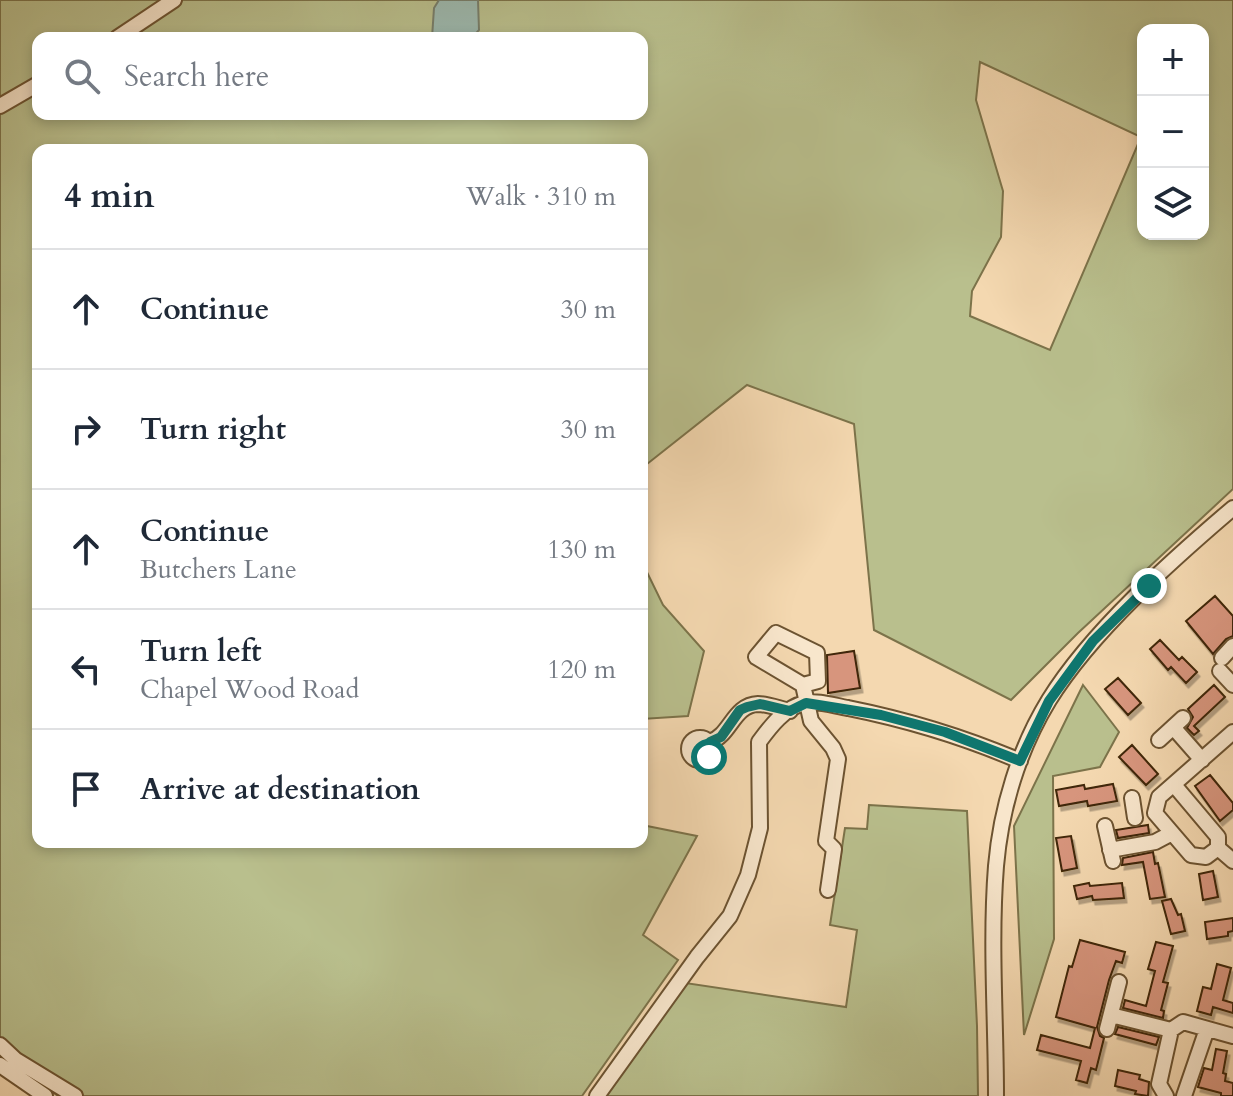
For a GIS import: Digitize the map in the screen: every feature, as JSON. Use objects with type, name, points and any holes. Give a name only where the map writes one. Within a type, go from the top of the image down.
[{"type":"street","points":[[126,32],[174,0]]},
{"type":"street","points":[[0,106],[32,87]]},
{"type":"street","points":[[996,1096],[996,865],[1004,814],[1020,761],[1049,701],[1093,641],[1233,508]]},
{"type":"street","points":[[1233,646],[1221,664],[1233,685]]},
{"type":"street","points":[[803,685],[811,721],[838,759],[826,841],[834,849],[828,890]]},
{"type":"street","points":[[597,1096],[730,916],[748,875],[760,828],[759,742],[771,725],[806,703],[881,715],[945,732],[1020,761]]},
{"type":"street","points":[[710,742],[721,737],[740,710],[753,705],[790,711]]},
{"type":"street","points":[[1159,740],[1178,722],[1202,760]]},
{"type":"street","points":[[1155,813],[1159,797],[1233,732]]},
{"type":"street","points":[[1175,786],[1218,837],[1218,848],[1233,861]]},
{"type":"street","points":[[1134,810],[1155,813],[1191,855],[1206,857],[1218,848]]},
{"type":"street","points":[[1105,826],[1112,856],[1172,833]]},
{"type":"street","points":[[1119,982],[1109,1022],[1171,1030],[1183,1022],[1233,1036]]},
{"type":"street","points":[[1184,1096],[1207,1029]]},
{"type":"street","points":[[1166,1096],[1159,1084],[1171,1030]]},
{"type":"street","points":[[0,1045],[16,1060],[75,1096]]},
{"type":"street","points":[[0,1065],[45,1096]]},
{"type":"green space","points":[[0,0],[1233,0],[1233,489],[1078,633],[1011,700],[874,630],[854,424],[747,385],[648,463],[648,144],[32,144],[32,848],[648,848],[648,826],[697,836],[643,935],[678,960],[582,1096],[58,1096],[0,1053]],"holes":[[[1137,24],[1209,24],[1209,240],[1137,240],[1137,146],[1050,350],[970,316],[972,291],[1001,237],[1003,191],[976,100],[980,62],[1137,135]]]},
{"type":"green space","points":[[648,574],[663,605],[704,651],[688,716],[648,719]]},
{"type":"green space","points":[[1083,685],[1119,732],[1100,767],[1053,776],[1054,939],[1024,1035],[1014,826]]},
{"type":"green space","points":[[869,805],[967,811],[978,1096],[606,1096],[679,982],[846,1007],[857,930],[830,925],[845,828],[867,829]]},
{"type":"water","points":[[439,0],[478,0],[479,30],[432,32],[434,8]]},
{"type":"building","points":[[1215,596],[1233,616],[1233,636],[1226,639],[1213,654],[1186,621]]},
{"type":"building","points":[[1160,640],[1179,660],[1182,657],[1197,672],[1186,683],[1171,667],[1168,670],[1150,649]]},
{"type":"building","points":[[854,651],[860,688],[828,693],[827,655]]},
{"type":"building","points":[[1118,678],[1141,703],[1128,715],[1105,689]]},
{"type":"building","points":[[1214,685],[1225,697],[1194,726],[1199,731],[1194,735],[1187,728],[1193,717],[1188,709]]},
{"type":"building","points":[[1132,745],[1158,774],[1146,785],[1119,757]]},
{"type":"building","points":[[1210,775],[1233,803],[1233,810],[1220,821],[1195,786]]},
{"type":"building","points":[[1113,784],[1117,801],[1088,806],[1087,801],[1059,806],[1056,790]]},
{"type":"building","points":[[1148,825],[1149,833],[1118,838],[1116,830]]},
{"type":"building","points":[[1071,836],[1077,868],[1062,871],[1056,838]]},
{"type":"building","points":[[1153,852],[1165,897],[1150,899],[1143,862],[1122,865],[1123,858]]},
{"type":"building","points":[[1213,871],[1218,897],[1203,900],[1199,874]]},
{"type":"building","points":[[1089,883],[1090,886],[1122,883],[1124,898],[1093,900],[1092,896],[1077,899],[1074,886]]},
{"type":"building","points":[[1171,899],[1178,915],[1181,914],[1185,931],[1171,934],[1162,901]]},
{"type":"building","points":[[1233,918],[1233,931],[1228,932],[1228,936],[1207,939],[1205,922]]},
{"type":"building","points":[[1080,940],[1125,952],[1122,963],[1116,961],[1109,980],[1097,1027],[1104,1038],[1096,1070],[1091,1068],[1087,1083],[1076,1080],[1081,1061],[1037,1050],[1041,1035],[1090,1048],[1095,1028],[1056,1017],[1069,966],[1072,967]]},
{"type":"building","points":[[1156,942],[1173,946],[1163,982],[1168,983],[1161,1010],[1164,1011],[1163,1018],[1123,1008],[1125,1000],[1146,1006],[1155,971],[1148,969]]},
{"type":"building","points":[[1217,964],[1231,968],[1223,1000],[1233,1003],[1233,1013],[1213,1007],[1211,1015],[1197,1011],[1203,987],[1211,989]]},
{"type":"building","points":[[1118,1027],[1159,1037],[1156,1045],[1115,1034]]},
{"type":"building","points":[[1216,1049],[1227,1051],[1223,1073],[1226,1074],[1225,1081],[1233,1083],[1233,1096],[1221,1096],[1221,1093],[1198,1087],[1204,1068],[1212,1070]]},
{"type":"building","points":[[1118,1070],[1140,1075],[1139,1079],[1149,1082],[1148,1096],[1115,1086]]},
{"type":"route","points":[[709,757],[712,750],[710,742],[721,737],[740,710],[760,704],[790,711],[806,703],[881,715],[945,732],[1020,761],[1049,701],[1093,641],[1149,586]]}]
